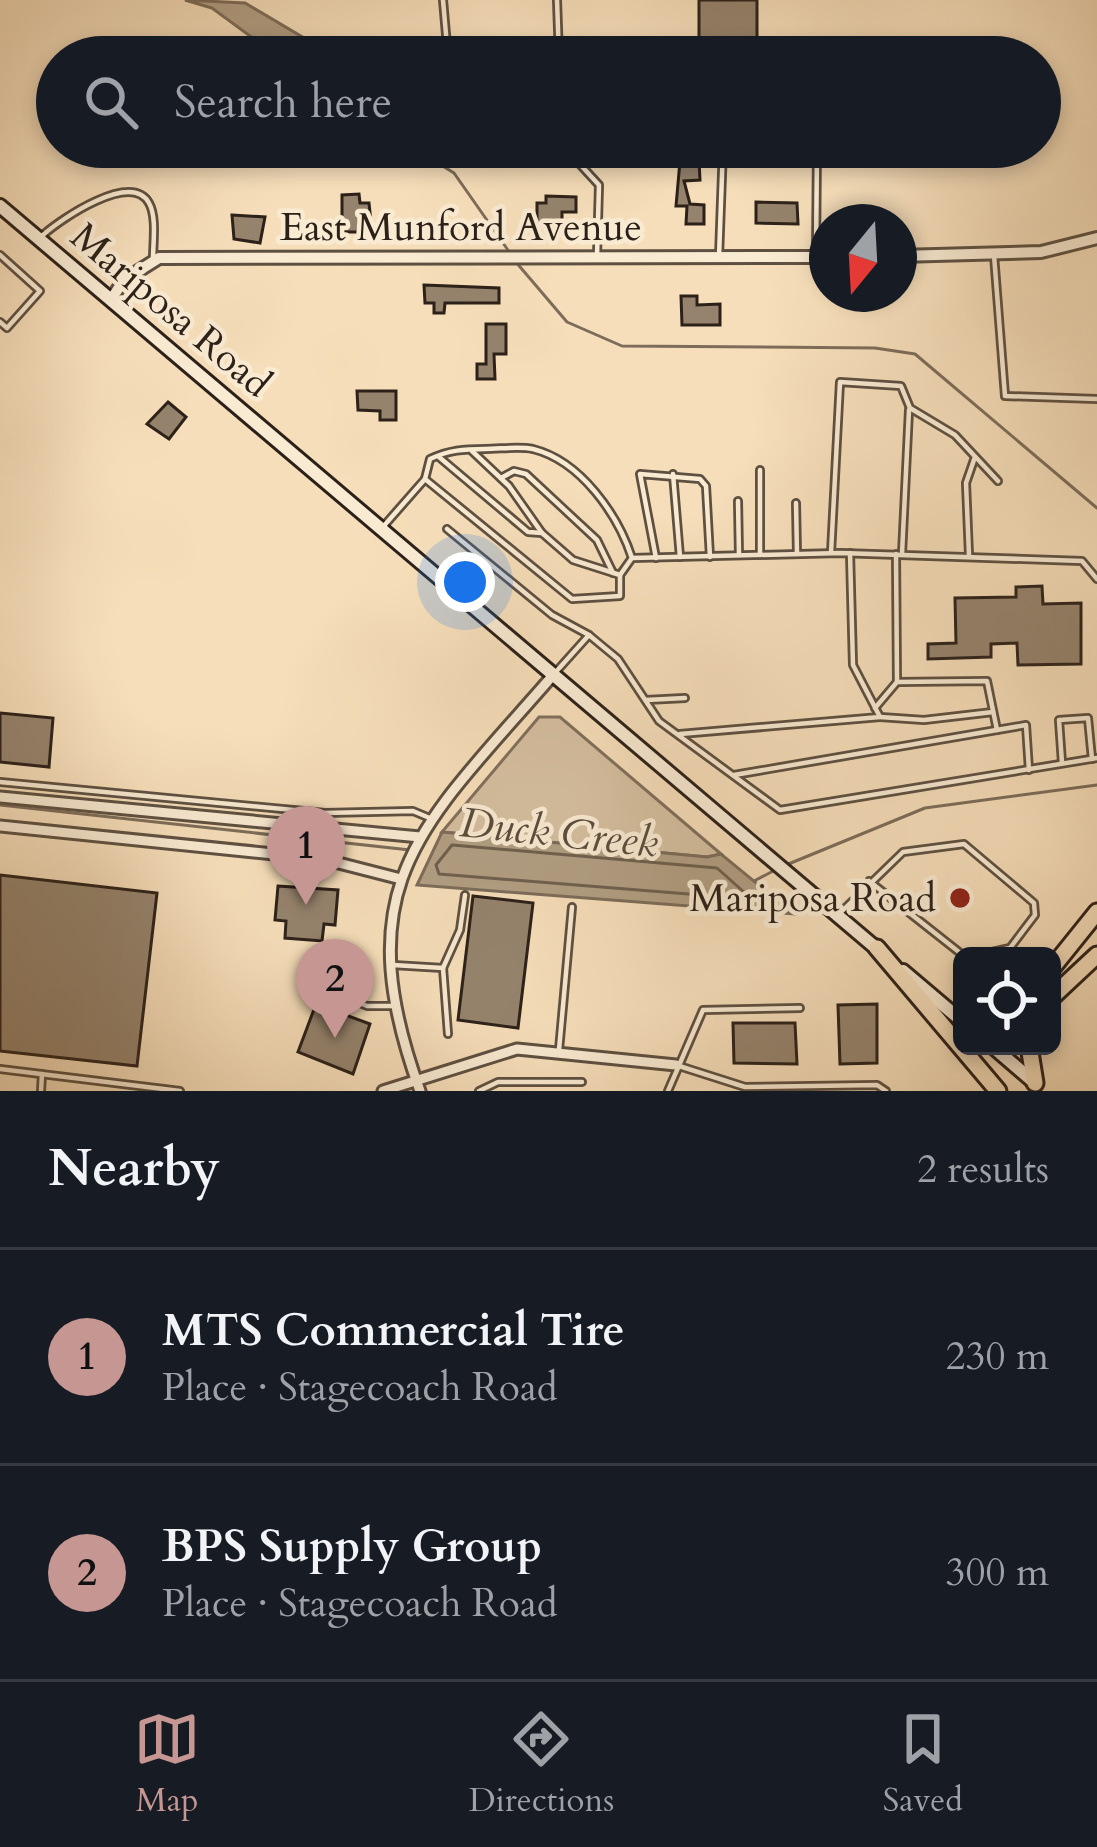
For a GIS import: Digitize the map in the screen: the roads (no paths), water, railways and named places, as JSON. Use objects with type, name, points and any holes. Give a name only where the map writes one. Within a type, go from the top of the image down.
[{"type":"highway","points":[[1061,957],[1097,912]]},
{"type":"highway","points":[[877,948],[998,1091]]},
{"type":"highway","points":[[1061,989],[1097,955]]},
{"type":"highway","points":[[1030,1055],[1035,1083]]},
{"type":"main road","name":"Mariposa Road","points":[[0,206],[953,1013]]},
{"type":"main road","points":[[1002,1055],[1035,1083]]},
{"type":"street","points":[[917,256],[1041,252],[1097,238]]},
{"type":"street","name":"East Munford Avenue","points":[[153,259],[809,257]]},
{"type":"street","points":[[112,298],[124,280],[153,259]]},
{"type":"street","points":[[418,1086],[393,1006],[387,965],[401,879],[432,819],[554,674]]},
{"type":"street","points":[[0,797],[420,837]]},
{"type":"street","points":[[0,826],[323,859],[401,879]]},
{"type":"street","points":[[383,1091],[418,1086],[506,1051],[559,1050],[676,1065]]},
{"type":"lane","points":[[443,0],[446,36]]},
{"type":"lane","points":[[557,0],[558,36]]},
{"type":"lane","points":[[583,168],[599,185],[597,256]]},
{"type":"lane","points":[[719,257],[723,168]]},
{"type":"lane","points":[[818,168],[820,204]]},
{"type":"lane","points":[[39,239],[106,195],[129,191],[144,196],[152,207],[153,259]]},
{"type":"lane","points":[[0,255],[40,291],[7,328],[0,322]]},
{"type":"lane","points":[[994,255],[1005,396],[1097,399]]},
{"type":"lane","points":[[831,554],[840,382],[901,386],[910,407],[899,554],[897,682],[875,708]]},
{"type":"lane","points":[[910,407],[955,435],[998,481]]},
{"type":"lane","points":[[382,528],[425,479],[430,458],[470,449],[532,449],[570,467],[623,531],[632,559]]},
{"type":"lane","points":[[470,449],[501,478],[542,532],[573,560],[617,574]]},
{"type":"lane","points":[[437,455],[502,514],[528,532],[542,532]]},
{"type":"lane","points":[[969,555],[966,483],[975,457]]},
{"type":"lane","points":[[760,470],[760,555]]},
{"type":"lane","points":[[425,479],[572,599],[620,596],[617,574],[597,540],[526,473],[514,471],[501,478]]},
{"type":"lane","points":[[656,558],[640,474],[700,478],[706,486],[710,556]]},
{"type":"lane","points":[[673,474],[680,557]]},
{"type":"lane","points":[[738,501],[739,556]]},
{"type":"lane","points":[[796,503],[796,554]]},
{"type":"lane","points":[[447,529],[552,615],[590,635],[618,658],[659,721],[780,810],[1095,758],[1088,718],[1059,721],[1062,763]]},
{"type":"lane","points":[[850,553],[853,665],[880,717]]},
{"type":"lane","points":[[617,574],[632,559],[850,553],[1082,561],[1097,579]]},
{"type":"lane","points":[[554,674],[590,635]]},
{"type":"lane","points":[[897,682],[987,681],[997,730]]},
{"type":"lane","points":[[646,700],[686,698]]},
{"type":"lane","points":[[680,734],[993,712]]},
{"type":"lane","points":[[734,775],[1026,725],[1029,770]]},
{"type":"lane","points":[[0,782],[325,813],[413,811],[432,819]]},
{"type":"lane","points":[[838,915],[903,852],[964,844],[1034,903],[1035,915],[1011,947]]},
{"type":"lane","points":[[868,881],[953,947]]},
{"type":"lane","points":[[448,1034],[443,968],[460,930],[465,895]]},
{"type":"lane","points":[[559,1050],[572,907]]},
{"type":"lane","points":[[387,965],[443,968]]},
{"type":"lane","points":[[326,989],[367,1006],[393,1006]]},
{"type":"lane","points":[[668,1091],[704,1010],[800,1008]]},
{"type":"lane","points":[[676,1065],[746,1089],[878,1085],[886,1091]]},
{"type":"lane","points":[[0,1069],[180,1091]]},
{"type":"lane","points":[[41,1091],[42,1074]]},
{"type":"lane","points":[[479,1091],[498,1082],[582,1082]]},
{"type":"water","points":[[185,0],[245,3],[301,36],[250,36],[212,8]]},
{"type":"water","points":[[442,832],[707,857],[721,854],[794,914],[417,885]]},
{"type":"waterway","points":[[446,168],[510,253]]},
{"type":"waterway","points":[[515,261],[567,322],[622,346],[875,348],[915,354],[1097,508]]},
{"type":"waterway","name":"Duck Creek","points":[[786,865],[925,808],[1097,785]]},
{"type":"waterway","name":"Duck Creek","points":[[0,805],[410,850]]},
{"type":"waterway","name":"Duck Creek","points":[[754,881],[777,869]]},
{"type":"place","name":"Mariposa Road","points":[[960,898]]},
{"type":"place","name":"MTS Commercial Tire","points":[[306,905]]},
{"type":"place","name":"BPS Supply Group","points":[[335,1038]]}]
